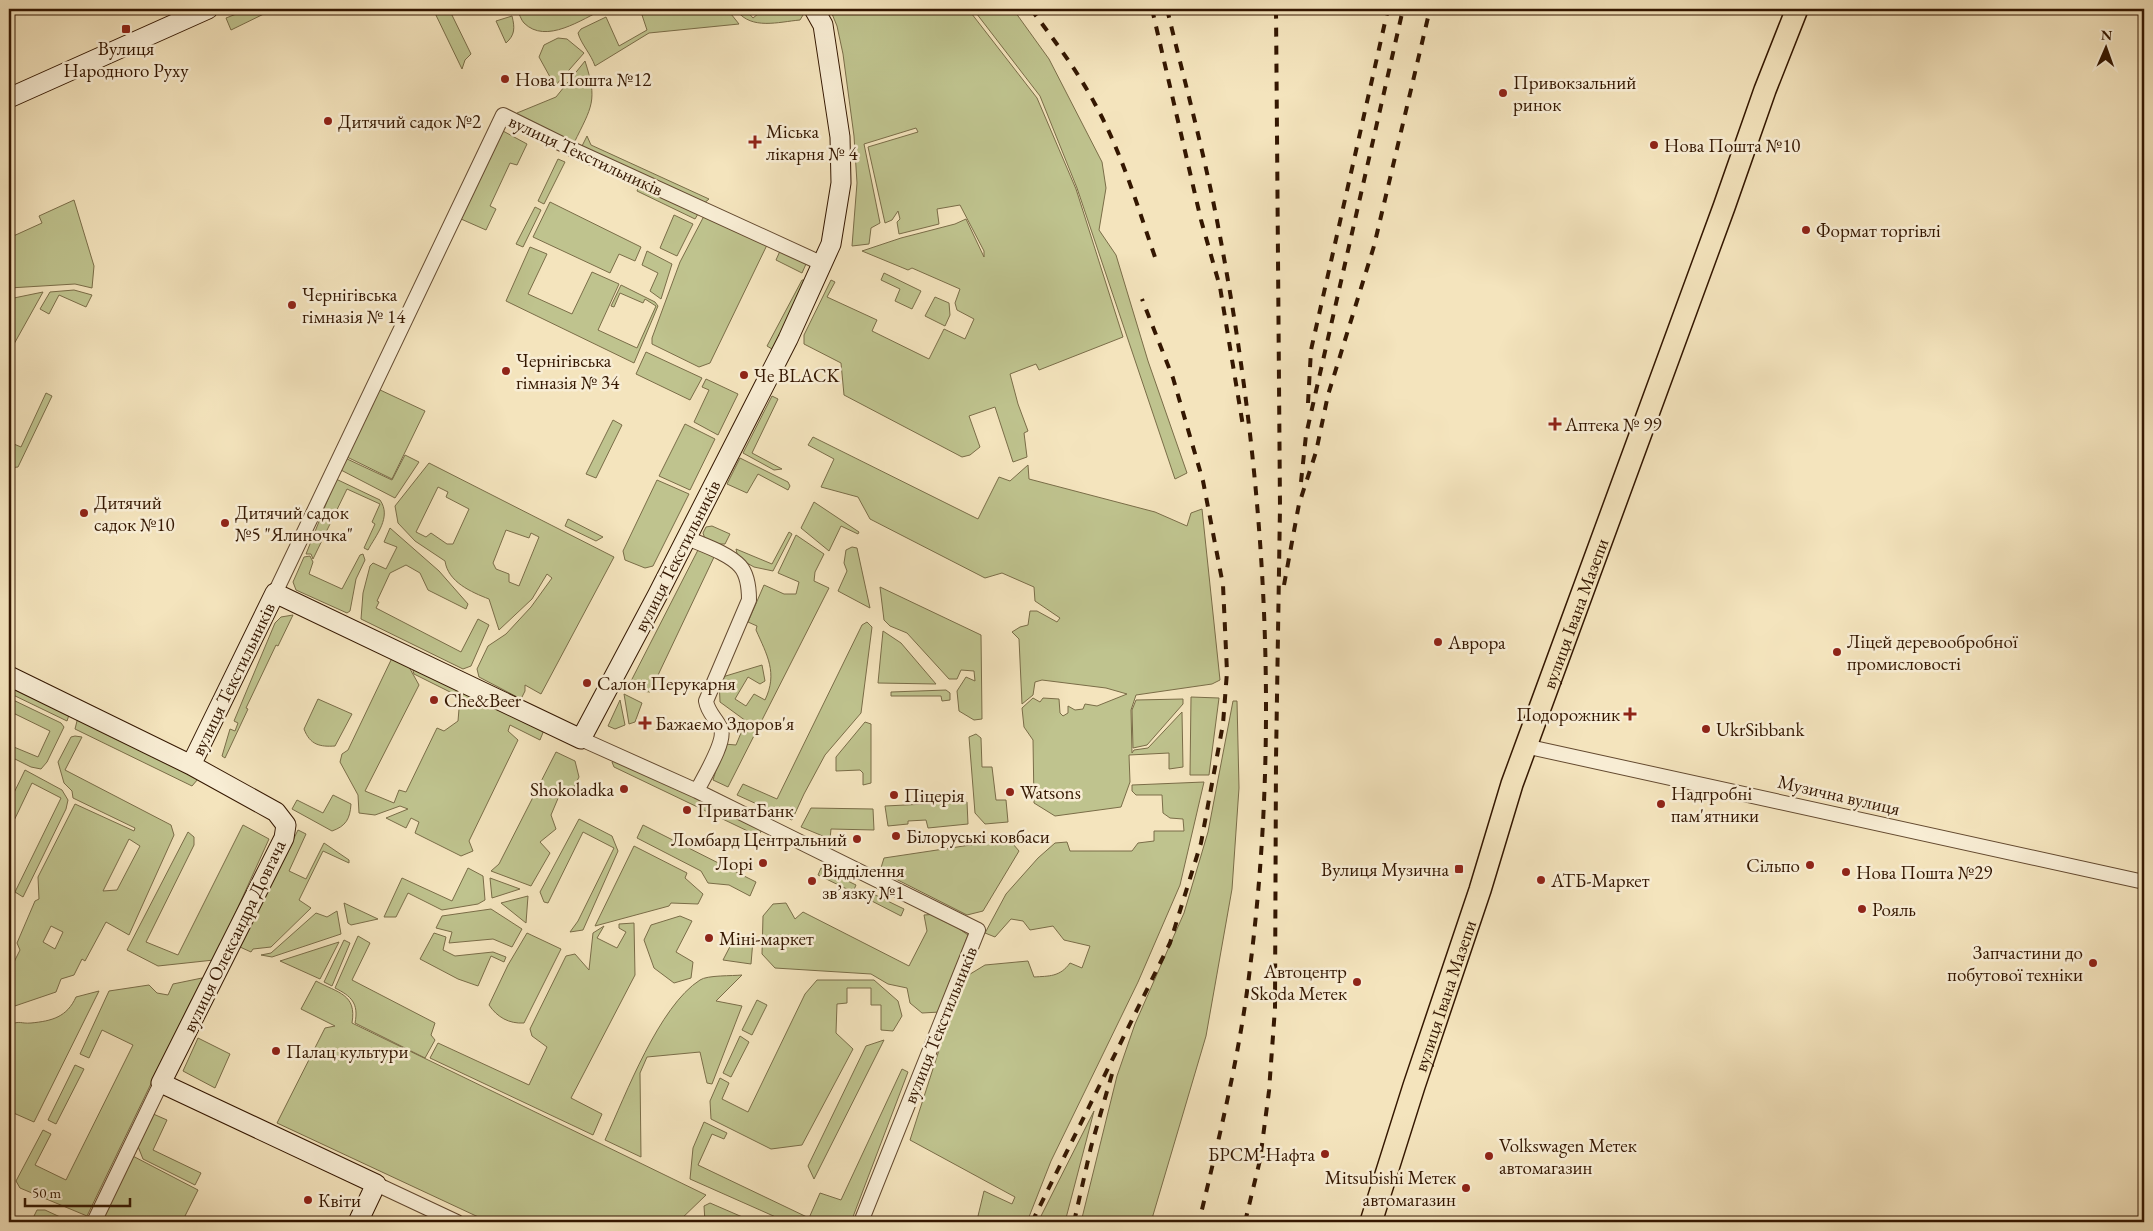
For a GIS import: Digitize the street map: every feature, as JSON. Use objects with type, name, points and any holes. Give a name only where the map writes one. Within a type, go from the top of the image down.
[{"type":"main road","name":"вулиця Івана Мазепи","points":[[1371,1222],[1526,746],[1796,9]]},
{"type":"street","points":[[9,98],[208,9]]},
{"type":"street","name":"вулиця Текстильників","points":[[581,738],[788,339],[831,244],[841,183],[840,147],[823,25],[814,9]]},
{"type":"street","name":"вулиця Текстильників","points":[[191,764],[504,115],[574,150],[823,264]]},
{"type":"street","points":[[686,538],[725,556],[740,566],[749,585],[749,600],[706,701],[708,711],[722,731],[721,742],[697,792]]},
{"type":"street","name":"вулиця Текстильників","points":[[275,593],[697,792],[978,930],[861,1222]]},
{"type":"street","name":"вулиця Олександра Довгача","points":[[9,676],[191,764],[276,812],[286,825],[284,838],[161,1083],[94,1222]]},
{"type":"street","name":"Музична вулиця","points":[[1526,746],[2144,882]]},
{"type":"street","points":[[161,1083],[457,1222]]},
{"type":"street","points":[[358,1222],[376,1184]]},
{"type":"green space","points":[[249,9],[274,9],[231,30],[226,18]]},
{"type":"green space","points":[[433,9],[449,9],[471,54],[465,60],[462,69]]},
{"type":"green space","points":[[517,9],[604,9],[575,24],[543,32],[533,29],[524,23]]},
{"type":"green space","points":[[640,9],[727,9],[739,24],[649,33],[595,66],[579,37],[578,33],[581,29],[606,17],[619,46],[647,30]]},
{"type":"green space","points":[[745,9],[753,18],[764,9],[801,9],[803,15],[800,20],[758,23],[743,17],[737,11]]},
{"type":"green space","points":[[830,9],[968,9],[1037,98],[1076,189],[1123,337],[1039,370],[1036,364],[1010,374],[1028,431],[1024,433],[1027,457],[1013,462],[995,407],[969,416],[980,447],[970,455],[962,457],[844,395],[841,363],[804,344],[804,335],[831,280],[835,282],[827,297],[877,320],[872,331],[929,359],[944,329],[965,339],[974,319],[957,310],[955,303],[960,289],[912,268],[908,270],[862,251],[901,238],[955,224],[966,219],[984,257],[984,251],[960,205],[937,209],[939,224],[899,234],[897,222],[900,219],[898,211],[892,220],[885,223],[868,147],[918,132],[916,128],[864,144],[880,223],[871,228],[869,244],[852,246],[857,183],[854,136],[843,54],[837,26]]},
{"type":"green space","points":[[973,9],[1013,9],[1049,59],[1102,162],[1106,188],[1099,230],[1116,255],[1148,361],[1187,473],[1175,479],[1077,188],[1040,96]]},
{"type":"green space","points":[[512,16],[514,31],[506,43],[496,21]]},
{"type":"green space","points":[[558,38],[567,39],[584,53],[555,86],[539,57],[544,45]]},
{"type":"green space","points":[[585,61],[591,85],[591,103],[574,143],[516,117],[517,113],[556,97]]},
{"type":"green space","points":[[503,131],[527,144],[517,165],[510,163],[490,206],[496,209],[486,230],[461,219]]},
{"type":"green space","points":[[587,136],[591,145],[709,199],[703,204],[583,149],[582,146]]},
{"type":"green space","points":[[558,159],[565,162],[544,204],[538,201]]},
{"type":"green space","points":[[639,186],[698,214],[695,219],[637,191]]},
{"type":"green space","points":[[74,200],[94,266],[92,288],[75,284],[9,288],[9,238],[42,223],[39,216]]},
{"type":"green space","points":[[550,202],[641,247],[635,261],[619,254],[610,273],[533,237]]},
{"type":"green space","points":[[535,207],[541,210],[523,247],[516,244]]},
{"type":"green space","points":[[674,215],[693,224],[677,256],[660,248]]},
{"type":"green space","points":[[704,216],[767,245],[710,363],[699,367],[652,344],[652,338],[680,262]]},
{"type":"green space","points":[[530,247],[547,254],[528,294],[572,314],[592,272],[619,284],[598,330],[637,348],[656,306],[645,299],[643,303],[620,293],[614,307],[611,306],[621,285],[655,302],[658,306],[634,363],[506,301]]},
{"type":"green space","points":[[647,251],[672,264],[661,299],[650,291],[658,273],[642,265]]},
{"type":"green space","points":[[780,251],[806,264],[802,273],[776,260]]},
{"type":"green space","points":[[884,273],[921,291],[912,309],[895,301],[900,289],[881,280]]},
{"type":"green space","points":[[802,280],[805,280],[807,283],[772,349],[767,346]]},
{"type":"green space","points":[[74,290],[92,295],[86,307],[59,295],[49,314],[40,309],[50,292]]},
{"type":"green space","points":[[43,292],[9,353],[9,299]]},
{"type":"green space","points":[[935,297],[949,303],[950,315],[945,326],[925,316]]},
{"type":"green space","points":[[646,352],[702,378],[690,400],[636,374]]},
{"type":"green space","points":[[706,379],[738,394],[718,435],[694,422],[709,390],[702,387]]},
{"type":"green space","points":[[378,389],[425,411],[392,479],[345,456]]},
{"type":"green space","points":[[46,393],[52,396],[18,467],[9,468],[9,442],[21,447]]},
{"type":"green space","points":[[772,396],[778,399],[752,453],[782,469],[774,470],[743,453]]},
{"type":"green space","points":[[613,420],[622,425],[596,478],[586,474]]},
{"type":"green space","points":[[685,424],[715,439],[690,490],[659,476]]},
{"type":"green space","points":[[813,437],[978,519],[999,477],[1010,481],[1028,465],[1029,479],[1155,512],[1187,526],[1191,513],[1202,509],[1220,680],[1212,684],[1136,695],[1131,710],[1132,753],[1134,750],[1148,748],[1182,712],[1183,767],[1169,769],[1169,753],[1129,755],[1130,782],[1121,807],[1055,816],[1034,803],[1033,740],[1024,727],[1022,708],[1033,698],[1040,702],[1043,698],[1059,699],[1060,713],[1063,716],[1068,713],[1068,706],[1075,710],[1083,709],[1085,704],[1097,706],[1127,694],[1106,688],[1042,680],[1035,682],[1033,695],[1022,704],[1019,639],[1012,632],[1028,625],[1030,611],[1037,611],[1057,622],[1060,618],[1035,601],[1034,587],[1002,573],[985,578],[870,519],[858,497],[821,487],[834,459],[808,445]]},
{"type":"green space","points":[[405,455],[419,462],[395,498],[339,469],[345,458],[392,480]]},
{"type":"green space","points":[[740,458],[788,482],[790,486],[788,490],[758,474],[747,493],[727,484]]},
{"type":"green space","points":[[429,463],[614,557],[541,694],[525,685],[525,691],[521,699],[479,677],[477,669],[488,646],[506,634],[531,607],[552,578],[547,574],[532,599],[499,630],[489,599],[461,585],[451,575],[445,561],[415,541],[398,523],[395,506]],"holes":[[[438,487],[448,492],[446,497],[469,509],[453,544],[447,544],[431,533],[426,537],[416,532]],[[506,530],[529,538],[531,533],[539,537],[519,586],[509,582],[509,574],[496,569],[493,563]]]},
{"type":"green space","points":[[336,479],[380,500],[384,513],[382,526],[368,550],[364,548],[375,524],[372,522],[380,504],[347,489],[313,559],[311,554],[306,554]]},
{"type":"green space","points":[[657,480],[689,494],[653,566],[645,568],[625,560],[623,551]]},
{"type":"green space","points":[[814,502],[859,532],[858,534],[841,526],[829,551],[801,528]]},
{"type":"green space","points":[[568,519],[603,537],[596,541],[565,526]]},
{"type":"green space","points":[[712,526],[730,534],[725,544],[715,544],[705,539],[703,533],[706,527]]},
{"type":"green space","points":[[390,528],[439,571],[468,604],[466,609],[428,590],[420,573],[406,565],[390,573],[377,601],[379,602],[376,608],[461,652],[478,619],[489,625],[471,666],[463,669],[361,619],[363,593],[370,566],[373,563],[386,569],[397,547],[384,542]]},
{"type":"green space","points":[[789,532],[792,534],[773,571],[754,567],[738,558],[736,549],[772,564]]},
{"type":"green space","points":[[796,535],[824,554],[815,572],[814,581],[829,588],[728,787],[713,780],[724,744],[736,745],[746,721],[720,702],[719,678],[762,665],[765,681],[760,684],[748,677],[735,699],[746,706],[754,694],[765,700],[771,681],[770,664],[756,630],[757,626],[748,622],[764,585],[784,594],[796,594],[799,582],[778,573]]},
{"type":"green space","points":[[852,547],[857,548],[870,608],[838,591],[847,571],[844,563],[846,550]]},
{"type":"green space","points":[[699,548],[715,555],[650,692],[630,690],[629,685]]},
{"type":"green space","points":[[363,554],[365,560],[356,579],[350,611],[347,613],[296,590],[293,582],[304,557],[310,556],[313,562],[309,574],[342,589],[360,555]]},
{"type":"green space","points":[[880,587],[981,635],[982,719],[974,720],[959,711],[957,691],[966,677],[975,681],[974,671],[961,670],[957,679],[949,679],[907,633],[890,626],[884,620]]},
{"type":"green space","points":[[293,615],[278,646],[276,645],[246,708],[248,709],[225,758],[222,756],[230,729],[235,731],[238,723],[234,721],[275,623],[281,617]]},
{"type":"green space","points":[[867,622],[872,627],[861,713],[825,755],[792,820],[737,795],[743,784],[777,799],[862,625]]},
{"type":"green space","points":[[883,631],[901,643],[936,684],[878,683]]},
{"type":"green space","points":[[392,658],[409,667],[419,685],[365,791],[394,803],[399,790],[406,792],[437,728],[444,731],[458,721],[460,697],[414,674],[414,666],[544,730],[540,740],[510,725],[508,731],[518,740],[469,841],[473,851],[461,856],[415,833],[419,822],[411,818],[406,828],[386,818],[408,809],[400,806],[375,815],[359,813],[358,795],[340,762],[342,754],[348,750]]},
{"type":"green space","points":[[9,682],[69,715],[67,721],[9,693]]},
{"type":"green space","points":[[946,690],[950,693],[950,700],[942,701],[941,696],[891,696],[891,692]]},
{"type":"green space","points":[[624,694],[642,703],[635,722],[629,724]]},
{"type":"green space","points":[[1191,697],[1219,698],[1209,775],[1190,775]]},
{"type":"green space","points":[[9,698],[61,723],[64,727],[47,762],[41,769],[31,767],[9,756],[9,745],[38,757],[50,731],[9,711]]},
{"type":"green space","points":[[318,699],[352,714],[335,746],[325,746],[312,742],[304,729]]},
{"type":"green space","points":[[1183,699],[1183,704],[1147,745],[1133,748],[1132,710],[1136,700]]},
{"type":"green space","points":[[620,700],[625,725],[615,729],[608,726]]},
{"type":"green space","points":[[1233,701],[1237,701],[1239,788],[1232,889],[1206,1036],[1151,1222],[1081,1222],[1117,1076],[1135,1024],[1184,913],[1208,832]]},
{"type":"green space","points":[[78,717],[198,779],[192,786],[75,729]]},
{"type":"green space","points":[[865,722],[871,724],[871,783],[863,785],[863,773],[860,770],[836,771],[836,757]]},
{"type":"green space","points":[[976,734],[981,738],[982,767],[992,767],[996,800],[1006,800],[1008,822],[985,824],[975,813],[969,737]]},
{"type":"green space","points":[[71,737],[82,737],[65,770],[171,825],[174,835],[129,935],[106,922],[85,961],[82,959],[74,975],[61,979],[56,992],[9,1008],[9,972],[20,950],[17,943],[35,901],[39,899],[38,877],[75,804],[134,831],[135,828],[73,798],[72,791],[64,783],[58,762]],"holes":[[[129,839],[140,846],[117,890],[103,891]],[[51,926],[63,932],[55,949],[43,942]]]},
{"type":"green space","points":[[556,752],[575,761],[579,777],[570,795],[559,796],[551,815],[556,829],[540,842],[550,853],[531,886],[491,871],[499,864]]},
{"type":"green space","points":[[618,760],[761,826],[761,832],[756,835],[614,767],[612,762]]},
{"type":"green space","points":[[25,770],[62,790],[68,800],[66,809],[23,897],[15,892],[61,798],[32,783],[9,831],[9,803]]},
{"type":"green space","points":[[1204,782],[1180,885],[1138,982],[1051,1161],[1027,1222],[981,1222],[978,1216],[984,1191],[1012,1204],[1015,1197],[910,1140],[962,979],[985,965],[1028,961],[1034,977],[1058,973],[1070,963],[1082,968],[1090,946],[1064,940],[1053,926],[1030,930],[1023,921],[1011,919],[995,937],[985,933],[1006,894],[1038,858],[1055,843],[1067,842],[1070,851],[1132,851],[1138,843],[1154,841],[1154,831],[1184,831],[1183,819],[1170,818],[1163,813],[1162,795],[1136,795],[1132,791],[1132,785]]},
{"type":"green space","points":[[333,795],[351,804],[350,814],[344,824],[332,831],[292,809],[297,800],[323,813]]},
{"type":"green space","points":[[967,802],[968,824],[928,828],[926,820],[908,821],[908,824],[888,826],[885,806]]},
{"type":"green space","points":[[811,808],[873,809],[874,830],[831,829],[830,839],[801,827]]},
{"type":"green space","points":[[579,819],[612,836],[618,851],[583,930],[570,932],[578,921],[614,848],[583,832],[548,903],[544,902],[540,892]]},
{"type":"green space","points":[[243,825],[269,839],[214,960],[158,966],[127,950],[188,832],[194,837],[194,845],[146,942],[178,955]]},
{"type":"green space","points":[[643,825],[756,882],[750,896],[729,885],[708,883],[701,871],[637,838]]},
{"type":"green space","points":[[298,830],[306,834],[289,871],[306,879],[324,843],[349,860],[349,863],[323,851],[299,900],[311,908],[271,947],[253,949],[251,952],[240,947]]},
{"type":"green space","points":[[997,841],[1013,844],[1019,851],[983,911],[967,915],[880,871],[884,858]]},
{"type":"green space","points":[[634,846],[687,873],[685,878],[703,894],[698,904],[671,903],[669,906],[595,926]]},
{"type":"green space","points":[[468,868],[483,876],[485,900],[478,904],[442,910],[408,893],[396,917],[384,917],[402,878],[452,901]]},
{"type":"green space","points":[[821,868],[856,885],[853,892],[818,875]]},
{"type":"green space","points":[[490,878],[520,889],[492,898]]},
{"type":"green space","points":[[867,891],[904,909],[901,916],[864,897]]},
{"type":"green space","points":[[528,896],[526,923],[501,903]]},
{"type":"green space","points":[[344,903],[378,919],[351,925],[348,923]]},
{"type":"green space","points":[[786,903],[795,919],[803,912],[909,966],[927,931],[924,915],[938,914],[968,935],[940,1012],[922,1013],[910,1003],[907,988],[888,984],[871,974],[775,968],[762,954],[763,916],[773,904]]},
{"type":"green space","points":[[491,909],[522,929],[512,947],[493,939],[449,943],[452,932],[436,928],[442,916]]},
{"type":"green space","points":[[337,911],[341,934],[272,957],[261,955],[271,953],[316,913],[327,917]]},
{"type":"green space","points":[[680,916],[692,921],[676,952],[693,962],[691,978],[674,983],[654,968],[644,940],[651,925]]},
{"type":"green space","points":[[634,923],[635,975],[571,1098],[602,1114],[593,1135],[430,1058],[438,1043],[529,1085],[547,1047],[532,1036],[530,1029],[566,956],[575,954],[589,970],[593,933],[604,926],[597,938],[617,948],[626,932],[619,928],[619,924]]},
{"type":"green space","points":[[434,933],[446,937],[443,950],[455,956],[493,952],[506,957],[504,962],[491,956],[478,986],[458,979],[420,959]]},
{"type":"green space","points":[[527,933],[561,949],[524,1023],[519,1023],[504,1019],[489,1005],[508,965]]},
{"type":"green space","points":[[737,933],[753,940],[751,964],[723,960]]},
{"type":"green space","points":[[358,936],[370,943],[352,980],[435,1023],[431,1035],[435,1040],[425,1058],[355,1023],[355,1005],[349,997],[335,988]]},
{"type":"green space","points":[[344,940],[350,943],[332,986],[324,982]]},
{"type":"green space","points":[[339,942],[320,979],[280,961]]},
{"type":"green space","points":[[742,975],[716,1001],[742,1006],[712,1084],[707,1083],[700,1052],[647,1057],[640,1073],[641,1157],[605,1140],[645,1052],[671,1009],[685,992],[703,978]]},
{"type":"green space","points":[[202,978],[199,995],[192,999],[87,1216],[20,1188],[16,1181],[43,1130],[51,1134],[35,1165],[66,1180],[133,1045],[102,1030],[89,1058],[80,1054],[109,991],[149,985],[157,993],[168,995],[173,984]]},
{"type":"green space","points":[[817,980],[874,980],[898,1001],[902,1016],[893,1031],[881,1030],[881,1005],[871,1005],[871,988],[847,988],[847,1003],[837,1004],[836,1033],[853,1049],[802,1145],[771,1149],[711,1119],[710,1101],[720,1078],[729,1083],[722,1099],[748,1112],[805,994]]},
{"type":"green space","points":[[316,981],[349,1000],[353,1013],[352,1023],[706,1195],[678,1222],[489,1222],[277,1123],[325,1028],[335,1026],[301,1009]]},
{"type":"green space","points":[[99,991],[34,1122],[9,1111],[9,1025],[46,1021],[58,1017],[68,1009],[76,997]]},
{"type":"green space","points":[[757,1000],[767,1005],[752,1035],[742,1030]]},
{"type":"green space","points":[[740,1036],[749,1042],[731,1077],[723,1073]]},
{"type":"green space","points":[[198,1038],[230,1054],[215,1088],[183,1071]]},
{"type":"green space","points":[[884,1040],[814,1179],[808,1166],[866,1046]]},
{"type":"green space","points":[[75,1065],[84,1069],[56,1124],[48,1120]]},
{"type":"green space","points":[[902,1069],[908,1072],[851,1222],[787,1222],[690,1179],[693,1148],[704,1122],[727,1133],[724,1139],[712,1134],[698,1165],[809,1218],[820,1193],[841,1200]]},
{"type":"green space","points":[[1094,1111],[1065,1222],[1038,1222]]},
{"type":"green space","points":[[151,1113],[167,1120],[153,1150],[201,1173],[195,1185],[143,1159],[137,1144]]},
{"type":"green space","points":[[127,1153],[198,1190],[182,1222],[94,1222]]},
{"type":"green space","points":[[710,1203],[754,1222],[705,1222],[704,1206]]},
{"type":"green space","points":[[37,1210],[45,1210],[71,1222],[31,1222]]},
{"type":"railway","points":[[1031,9],[1073,67],[1105,123],[1129,181],[1156,260]]},
{"type":"railway","points":[[1152,9],[1201,220],[1220,287],[1243,426]]},
{"type":"railway","points":[[1167,9],[1208,175],[1235,322],[1248,414],[1257,506],[1263,598],[1266,691],[1265,784],[1259,876],[1246,1000],[1235,1064],[1199,1222]]},
{"type":"railway","points":[[1245,1222],[1260,1160],[1269,1091],[1275,1008],[1280,507],[1276,9]]},
{"type":"railway","points":[[1308,403],[1311,350],[1388,9]]},
{"type":"railway","points":[[1301,482],[1306,435],[1403,9]]},
{"type":"railway","points":[[1284,585],[1299,504],[1316,452],[1328,395],[1374,246],[1430,9]]},
{"type":"railway","points":[[1032,1222],[1170,943],[1201,843],[1223,724],[1227,672],[1223,585],[1203,481],[1173,378],[1142,299]]},
{"type":"railway","points":[[1074,1222],[1091,1147],[1112,1074]]},
{"type":"place","name":"Вулиця Народного Руху","points":[[126,29]]},
{"type":"place","name":"Нова Пошта №12","points":[[505,79]]},
{"type":"place","name":"Привокзальний ринок","points":[[1503,93]]},
{"type":"place","name":"Дитячий садок №2","points":[[328,121]]},
{"type":"place","name":"Міська лікарня № 4","points":[[755,142]]},
{"type":"place","name":"Нова Пошта №10","points":[[1654,145]]},
{"type":"place","name":"Формат торгівлі","points":[[1806,230]]},
{"type":"place","name":"Чернігівська гімназія № 14","points":[[292,305]]},
{"type":"place","name":"Чернігівська гімназія № 34","points":[[506,371]]},
{"type":"place","name":"Че BLACK","points":[[744,375]]},
{"type":"place","name":"Аптека № 99","points":[[1555,424]]},
{"type":"place","name":"Дитячий садок №10","points":[[84,513]]},
{"type":"place","name":"Дитячий садок №5 \"Ялиночка\"","points":[[225,523]]},
{"type":"place","name":"Аврора","points":[[1438,642]]},
{"type":"place","name":"Ліцей деревообробної промисловості","points":[[1837,652]]},
{"type":"place","name":"Салон Перукарня","points":[[587,683]]},
{"type":"place","name":"Che&Beer","points":[[434,700]]},
{"type":"place","name":"Подорожник","points":[[1630,714]]},
{"type":"place","name":"Бажаємо Здоров'я","points":[[645,723]]},
{"type":"place","name":"UkrSibbank","points":[[1706,729]]},
{"type":"place","name":"Shokoladka","points":[[624,789]]},
{"type":"place","name":"Watsons","points":[[1010,792]]},
{"type":"place","name":"Піцерія","points":[[894,795]]},
{"type":"place","name":"Надгробні пам'ятники","points":[[1661,804]]},
{"type":"place","name":"ПриватБанк","points":[[687,810]]},
{"type":"place","name":"Білоруські ковбаси","points":[[896,836]]},
{"type":"place","name":"Ломбард Центральний","points":[[857,839]]},
{"type":"place","name":"Лорі","points":[[763,863]]},
{"type":"place","name":"Сільпо","points":[[1810,865]]},
{"type":"place","name":"Вулиця Музична","points":[[1459,869]]},
{"type":"place","name":"Нова Пошта №29","points":[[1846,872]]},
{"type":"place","name":"АТБ-Маркет","points":[[1541,880]]},
{"type":"place","name":"Відділення зв’язку №1","points":[[812,881]]},
{"type":"place","name":"Рояль","points":[[1862,909]]},
{"type":"place","name":"Міні-маркет","points":[[709,938]]},
{"type":"place","name":"Запчастини до побутової техніки","points":[[2093,963]]},
{"type":"place","name":"Автоцентр Skoda Метек","points":[[1357,982]]},
{"type":"place","name":"Палац культури","points":[[276,1051]]},
{"type":"place","name":"БРСМ-Нафта","points":[[1325,1154]]},
{"type":"place","name":"Volkswagen Метек автомагазин","points":[[1489,1156]]},
{"type":"place","name":"Mitsubishi Метек автомагазин","points":[[1466,1188]]},
{"type":"place","name":"Квіти","points":[[308,1200]]}]
